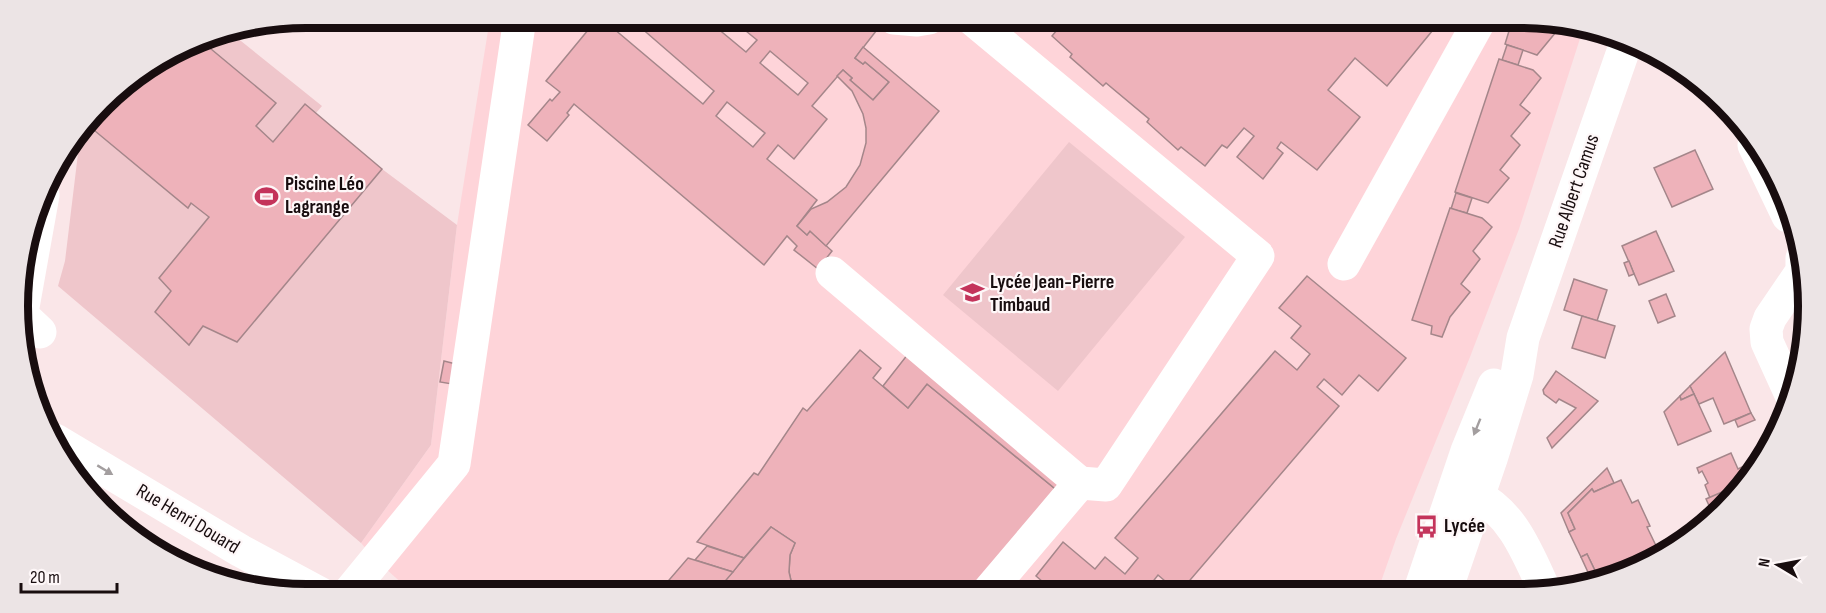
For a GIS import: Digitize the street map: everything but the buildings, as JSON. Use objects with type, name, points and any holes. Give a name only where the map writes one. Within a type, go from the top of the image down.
[{"type":"main road","points":[[356,584],[454,464],[519,28]]},
{"type":"main road","points":[[832,273],[1080,483],[1106,485],[1258,256],[983,28]]},
{"type":"main road","points":[[1344,264],[1475,28]]},
{"type":"main road","name":"Rue Albert Camus","points":[[1448,584],[1517,375],[1523,338],[1624,49]]},
{"type":"main road","points":[[29,318],[39,232]]},
{"type":"main road","points":[[1786,384],[1767,342],[1766,329],[1770,318],[1796,280]]},
{"type":"main road","name":"Rue Albert Camus","points":[[1422,584],[1467,451],[1499,372],[1523,338]]},
{"type":"main road","name":"Rue Henri Douard","points":[[67,448],[241,551],[302,584]]},
{"type":"main road","points":[[994,584],[1080,483]]},
{"type":"main road","points":[[1477,496],[1490,502],[1520,538],[1542,584]]},
{"type":"shaded area","name":"Lycée Jean-Pierre Timbaud","points":[[488,28],[1519,28],[1581,36],[1519,229],[1380,584],[403,584],[361,543],[431,445],[457,225]]},
{"type":"shaded area","points":[[237,38],[322,106],[316,113],[382,169],[457,225],[431,445],[361,543],[58,286],[65,261],[79,147],[86,137],[123,97],[152,75],[184,57]]},
{"type":"shaded area","points":[[1069,142],[1185,237],[1058,391],[943,295]]},
{"type":"shaded area","points":[[199,558],[222,571],[217,570],[196,561]]},
{"type":"place","name":"Piscine Léo Lagrange","points":[[267,196]]},
{"type":"place","name":"Lycée Jean-Pierre Timbaud","points":[[972,293]]},
{"type":"place","name":"Lycée","points":[[1426,526]]}]
